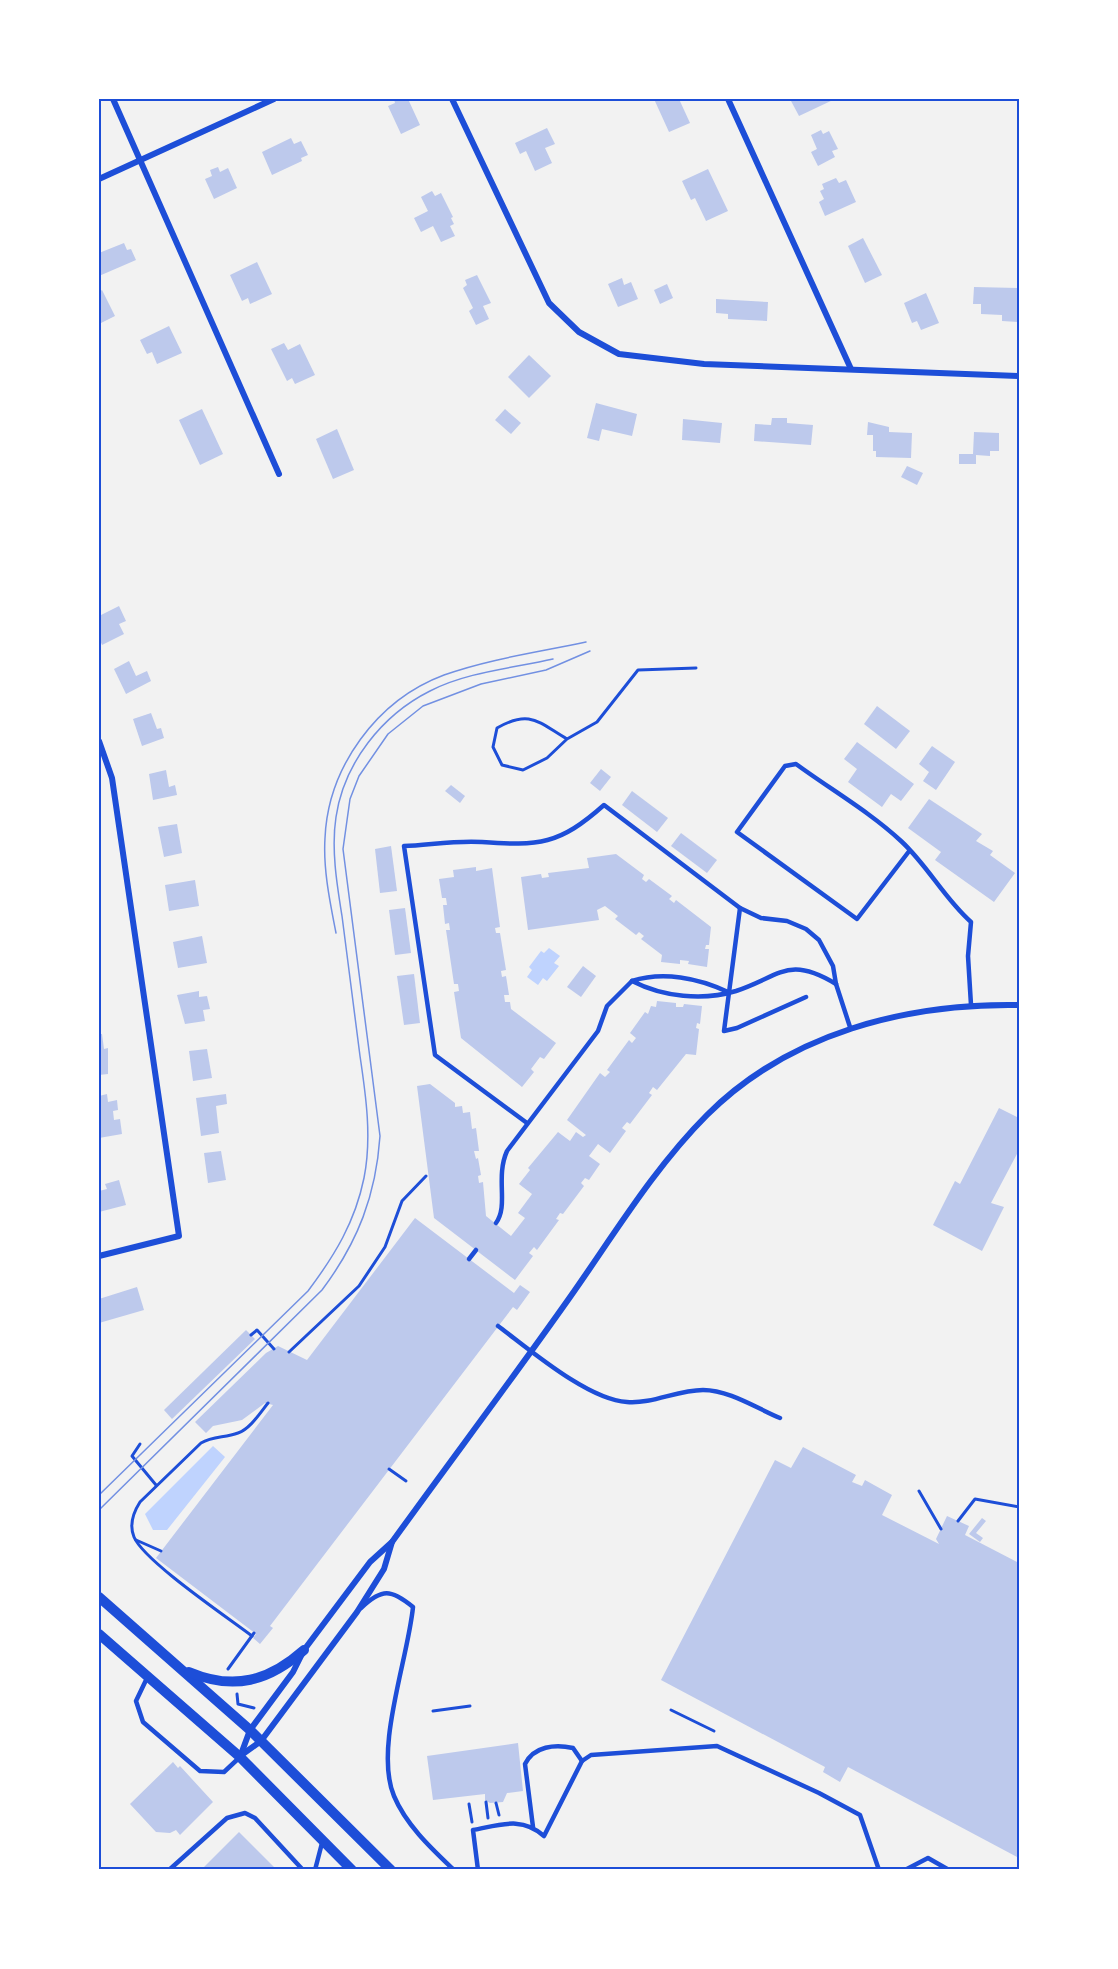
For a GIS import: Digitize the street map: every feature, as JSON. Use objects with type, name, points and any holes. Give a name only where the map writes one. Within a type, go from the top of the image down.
[{"type":"street","points":[[113,99],[279,474]]},
{"type":"street","points":[[99,179],[274,99]]},
{"type":"street","points":[[452,99],[549,303],[579,332],[619,354],[704,364],[1019,376]]},
{"type":"street","points":[[728,99],[851,369]]},
{"type":"street","points":[[99,741],[112,778],[179,1236],[99,1256]]},
{"type":"street","points":[[240,1757],[250,1730],[293,1672],[304,1650],[370,1562],[392,1542],[673,1155],[708,1114],[751,1079],[793,1054],[850,1027],[896,1015],[970,1005],[1019,1005]]},
{"type":"street","points":[[240,1757],[261,1741],[357,1612],[384,1569],[392,1542]]},
{"type":"street","points":[[99,1598],[250,1730],[391,1870]]},
{"type":"street","points":[[99,1634],[240,1757],[349,1869]]},
{"type":"street","points":[[180,1669],[213,1680],[249,1680],[279,1670],[304,1650]]},
{"type":"lane","points":[[910,850],[857,919],[737,832],[785,766],[796,764],[900,840],[910,850],[930,871],[956,909],[971,922],[968,956],[970,1005]]},
{"type":"lane","points":[[527,1123],[435,1055],[404,846],[481,842],[537,844],[557,837],[586,821],[604,805],[740,908],[761,918],[787,921],[806,929],[828,952],[850,1027]]},
{"type":"lane","points":[[740,908],[724,1031],[737,1028],[806,997]]},
{"type":"lane","points":[[632,981],[650,990],[705,998],[728,992],[785,969],[814,970],[836,984]]},
{"type":"lane","points":[[496,1223],[501,1216],[502,1206],[501,1165],[527,1123],[598,1031],[607,1006],[632,981],[651,975],[707,982],[728,992]]},
{"type":"lane","points":[[469,1259],[476,1250]]},
{"type":"lane","points":[[498,1326],[531,1352],[604,1397],[625,1402],[650,1402],[703,1390],[725,1393],[780,1418]]},
{"type":"lane","points":[[357,1612],[376,1596],[388,1592],[398,1595],[413,1607],[389,1736],[388,1763],[393,1795],[411,1826],[454,1870]]},
{"type":"lane","points":[[148,1676],[136,1701],[143,1722],[200,1771],[224,1772],[240,1757]]},
{"type":"lane","points":[[533,1827],[525,1764],[529,1754],[538,1749],[564,1746],[573,1749],[582,1761]]},
{"type":"lane","points":[[478,1870],[473,1830],[519,1823],[533,1827],[544,1836],[582,1761],[591,1755],[717,1746],[860,1815],[879,1870]]},
{"type":"lane","points":[[169,1870],[227,1818],[245,1813],[255,1818],[303,1870]]},
{"type":"lane","points":[[315,1870],[322,1840]]},
{"type":"lane","points":[[905,1870],[928,1858],[949,1870]]},
{"type":"path","points":[[567,739],[534,719],[516,717],[497,728],[493,747],[502,765],[523,770],[547,758],[567,739],[597,722],[638,670],[696,668]]},
{"type":"path","points":[[290,1352],[359,1286],[385,1247],[402,1201],[426,1176]]},
{"type":"path","points":[[251,1335],[257,1330],[274,1349]]},
{"type":"path","points":[[227,1671],[253,1634],[150,1558],[135,1539],[133,1514],[140,1502],[156,1485],[201,1443],[211,1438],[239,1433],[249,1426],[268,1403]]},
{"type":"path","points":[[140,1444],[132,1456],[156,1485]]},
{"type":"path","points":[[389,1469],[406,1481]]},
{"type":"path","points":[[919,1491],[941,1529]]},
{"type":"path","points":[[958,1521],[975,1499],[1019,1507]]},
{"type":"path","points":[[135,1539],[161,1551]]},
{"type":"path","points":[[236,1688],[238,1704],[254,1708]]},
{"type":"path","points":[[433,1711],[470,1706]]},
{"type":"path","points":[[671,1710],[714,1731]]},
{"type":"path","points":[[486,1802],[489,1827]]},
{"type":"path","points":[[496,1803],[499,1815]]},
{"type":"water","points":[[549,948],[560,956],[554,963],[559,966],[547,981],[543,978],[538,985],[527,977],[532,970],[529,967],[541,951],[544,953]]},
{"type":"water","points":[[213,1446],[225,1457],[167,1530],[153,1530],[145,1514]]},
{"type":"building","points":[[394,99],[408,99],[420,125],[401,134],[388,106],[395,103]]},
{"type":"building","points":[[654,99],[679,99],[690,123],[669,132]]},
{"type":"building","points":[[790,99],[835,99],[799,116]]},
{"type":"building","points":[[547,128],[555,144],[545,148],[552,163],[535,171],[526,151],[520,154],[515,143]]},
{"type":"building","points":[[821,130],[823,134],[829,131],[838,149],[832,151],[835,157],[818,166],[811,152],[817,149],[811,135]]},
{"type":"building","points":[[291,138],[294,144],[301,141],[308,155],[301,158],[302,161],[272,175],[262,152]]},
{"type":"building","points":[[218,167],[220,172],[228,168],[237,188],[214,199],[205,179],[212,176],[210,170]]},
{"type":"building","points":[[708,169],[728,211],[706,221],[695,198],[691,200],[682,181]]},
{"type":"building","points":[[836,178],[839,183],[846,180],[856,202],[825,216],[819,202],[824,199],[820,191],[824,189],[822,184]]},
{"type":"building","points":[[432,191],[435,196],[441,193],[453,217],[451,218],[454,224],[450,226],[455,236],[441,242],[433,226],[421,232],[414,218],[428,211],[421,197]]},
{"type":"building","points":[[863,238],[882,275],[865,283],[848,246]]},
{"type":"building","points":[[124,243],[127,250],[131,249],[136,260],[99,276],[99,253]]},
{"type":"building","points":[[257,262],[272,294],[250,304],[248,298],[242,301],[230,275]]},
{"type":"building","points":[[477,275],[491,303],[483,306],[489,319],[476,325],[469,311],[473,308],[463,288],[467,285],[465,280]]},
{"type":"building","points":[[622,278],[624,285],[631,282],[638,299],[618,307],[608,284]]},
{"type":"building","points":[[667,284],[673,298],[660,304],[654,290]]},
{"type":"building","points":[[974,287],[1019,288],[1019,322],[1002,321],[1002,315],[981,314],[981,304],[973,304]]},
{"type":"building","points":[[102,290],[115,316],[101,323],[99,292]]},
{"type":"building","points":[[926,293],[939,323],[921,330],[917,321],[912,323],[904,303]]},
{"type":"building","points":[[716,299],[768,302],[767,321],[728,319],[728,314],[716,313]]},
{"type":"building","points":[[169,326],[182,353],[157,364],[152,352],[147,354],[140,340]]},
{"type":"building","points":[[284,343],[288,350],[300,344],[315,375],[295,384],[292,378],[287,381],[271,349]]},
{"type":"building","points":[[529,355],[551,376],[529,398],[508,377]]},
{"type":"building","points":[[596,403],[637,414],[632,436],[602,429],[599,441],[587,438]]},
{"type":"building","points":[[202,409],[223,454],[200,465],[179,420]]},
{"type":"building","points":[[505,409],[521,423],[511,434],[495,420]]},
{"type":"building","points":[[772,418],[787,418],[787,423],[813,425],[811,445],[754,441],[755,424],[771,425]]},
{"type":"building","points":[[683,419],[722,423],[720,443],[682,440]]},
{"type":"building","points":[[868,422],[889,427],[889,432],[912,433],[911,458],[876,457],[876,451],[873,451],[873,435],[867,435]]},
{"type":"building","points":[[337,429],[354,470],[333,479],[316,439]]},
{"type":"building","points":[[974,432],[999,433],[999,451],[990,451],[990,456],[976,455],[976,464],[959,464],[959,454],[973,454]]},
{"type":"building","points":[[907,466],[923,473],[917,485],[901,477]]},
{"type":"building","points":[[119,606],[126,621],[119,624],[124,634],[102,645],[99,638],[99,616]]},
{"type":"building","points":[[129,661],[136,676],[147,671],[151,681],[126,694],[114,669]]},
{"type":"building","points":[[877,706],[910,731],[896,749],[864,724]]},
{"type":"building","points":[[151,713],[157,729],[161,728],[164,738],[142,746],[133,719]]},
{"type":"building","points":[[857,742],[914,784],[901,801],[891,794],[882,807],[848,782],[857,769],[844,759]]},
{"type":"building","points":[[932,746],[955,762],[936,790],[923,781],[929,772],[919,764]]},
{"type":"building","points":[[601,769],[611,777],[600,791],[590,783]]},
{"type":"building","points":[[166,770],[169,787],[175,785],[177,795],[153,800],[149,774]]},
{"type":"building","points":[[451,785],[465,796],[460,803],[445,791]]},
{"type":"building","points":[[632,791],[668,818],[657,832],[622,805]]},
{"type":"building","points":[[929,799],[982,834],[976,841],[993,851],[990,855],[1015,873],[994,902],[935,860],[941,852],[908,828]]},
{"type":"building","points":[[177,824],[182,853],[164,857],[158,827]]},
{"type":"building","points":[[681,833],[717,860],[707,873],[671,846]]},
{"type":"building","points":[[391,846],[397,891],[380,893],[375,849]]},
{"type":"building","points":[[616,854],[644,875],[642,879],[646,882],[649,879],[672,896],[669,899],[674,903],[676,900],[711,927],[709,945],[706,945],[705,949],[709,949],[707,967],[688,964],[689,961],[680,960],[680,964],[661,962],[662,955],[641,939],[644,936],[639,932],[636,935],[615,919],[618,916],[605,906],[597,910],[599,920],[528,930],[521,877],[541,874],[542,878],[549,877],[548,873],[589,868],[587,858]]},
{"type":"building","points":[[476,867],[476,871],[492,868],[500,927],[495,928],[496,933],[500,933],[506,970],[501,971],[502,977],[506,976],[509,995],[504,995],[505,1002],[510,1002],[511,1009],[556,1043],[544,1059],[540,1057],[531,1069],[534,1072],[522,1087],[461,1038],[454,992],[459,991],[458,984],[454,984],[446,930],[450,930],[449,923],[445,924],[443,905],[447,905],[446,898],[442,898],[439,879],[454,877],[453,870]]},
{"type":"building","points":[[195,880],[199,906],[169,911],[165,885]]},
{"type":"building","points":[[405,908],[411,953],[395,955],[389,910]]},
{"type":"building","points":[[202,936],[207,963],[178,968],[173,942]]},
{"type":"building","points":[[583,966],[596,976],[581,997],[567,987]]},
{"type":"building","points":[[414,974],[420,1023],[404,1025],[397,976]]},
{"type":"building","points":[[199,991],[199,997],[207,996],[210,1009],[203,1010],[205,1021],[185,1024],[177,995]]},
{"type":"building","points":[[657,1001],[676,1003],[676,1007],[683,1007],[684,1004],[702,1006],[700,1024],[697,1023],[696,1028],[699,1029],[696,1055],[686,1054],[657,1090],[653,1087],[649,1093],[652,1095],[630,1124],[627,1122],[622,1128],[626,1131],[610,1153],[598,1144],[589,1156],[600,1164],[589,1180],[585,1178],[581,1183],[584,1186],[563,1214],[560,1213],[556,1219],[559,1220],[537,1250],[534,1247],[529,1253],[533,1256],[515,1280],[434,1218],[417,1086],[430,1084],[455,1103],[455,1107],[462,1106],[463,1113],[470,1112],[472,1129],[476,1128],[479,1151],[474,1151],[476,1159],[478,1158],[481,1175],[478,1176],[479,1183],[483,1182],[486,1216],[511,1236],[525,1218],[518,1213],[532,1194],[519,1184],[530,1170],[528,1168],[558,1132],[570,1141],[576,1132],[583,1137],[586,1135],[567,1120],[600,1073],[605,1077],[610,1072],[607,1070],[629,1040],[632,1043],[636,1038],[630,1033],[645,1012],[648,1014],[651,1006],[656,1007]]},
{"type":"building","points":[[99,1034],[102,1034],[104,1049],[108,1048],[108,1074],[99,1075]]},
{"type":"building","points":[[207,1049],[212,1078],[193,1081],[189,1051]]},
{"type":"building","points":[[107,1094],[108,1102],[117,1100],[118,1110],[113,1111],[114,1120],[120,1119],[122,1134],[99,1138],[99,1096]]},
{"type":"building","points":[[226,1094],[227,1104],[216,1106],[219,1133],[201,1136],[196,1098]]},
{"type":"building","points":[[999,1108],[1019,1118],[1019,1150],[991,1203],[1004,1207],[982,1251],[933,1225],[955,1181],[960,1184]]},
{"type":"building","points":[[221,1151],[226,1180],[208,1183],[204,1153]]},
{"type":"building","points":[[119,1180],[126,1205],[99,1212],[99,1191],[107,1189],[105,1184]]},
{"type":"building","points":[[415,1218],[514,1293],[520,1285],[530,1292],[517,1310],[513,1307],[270,1626],[273,1628],[260,1644],[253,1638],[256,1634],[156,1558],[273,1405],[265,1403],[242,1420],[213,1426],[206,1433],[195,1422],[266,1353],[278,1346],[307,1360]]},
{"type":"building","points":[[137,1287],[144,1310],[99,1323],[99,1299]]},
{"type":"building","points":[[246,1330],[255,1339],[172,1419],[164,1410]]},
{"type":"building","points":[[803,1447],[856,1475],[852,1482],[862,1486],[865,1480],[892,1495],[882,1515],[939,1544],[936,1539],[947,1516],[969,1526],[965,1535],[1019,1563],[1019,1858],[848,1767],[840,1782],[823,1772],[825,1767],[661,1680],[775,1460],[791,1468]]},
{"type":"building","points":[[982,1518],[986,1521],[976,1533],[983,1538],[980,1542],[969,1534]]},
{"type":"building","points":[[518,1743],[523,1791],[507,1793],[503,1802],[490,1803],[485,1800],[485,1794],[433,1800],[427,1756]]},
{"type":"building","points":[[173,1762],[178,1768],[180,1766],[213,1802],[180,1835],[176,1830],[170,1833],[156,1832],[130,1804]]},
{"type":"building","points":[[239,1832],[277,1870],[201,1870]]},
{"type":"tram line","points":[[336,933],[325,862],[328,812],[335,786],[360,739],[398,701],[420,686],[444,675],[496,660],[586,642]]},
{"type":"tram line","points":[[99,1510],[322,1290],[346,1254],[363,1217],[374,1178],[380,1136],[343,849],[350,799],[359,776],[388,734],[423,706],[481,684],[546,670],[590,651]]},
{"type":"tram line","points":[[99,1495],[308,1291],[335,1251],[355,1209],[364,1178],[368,1148],[367,1117],[334,854],[336,817],[347,778],[368,743],[381,727],[396,713],[430,691],[474,675],[553,659]]}]
